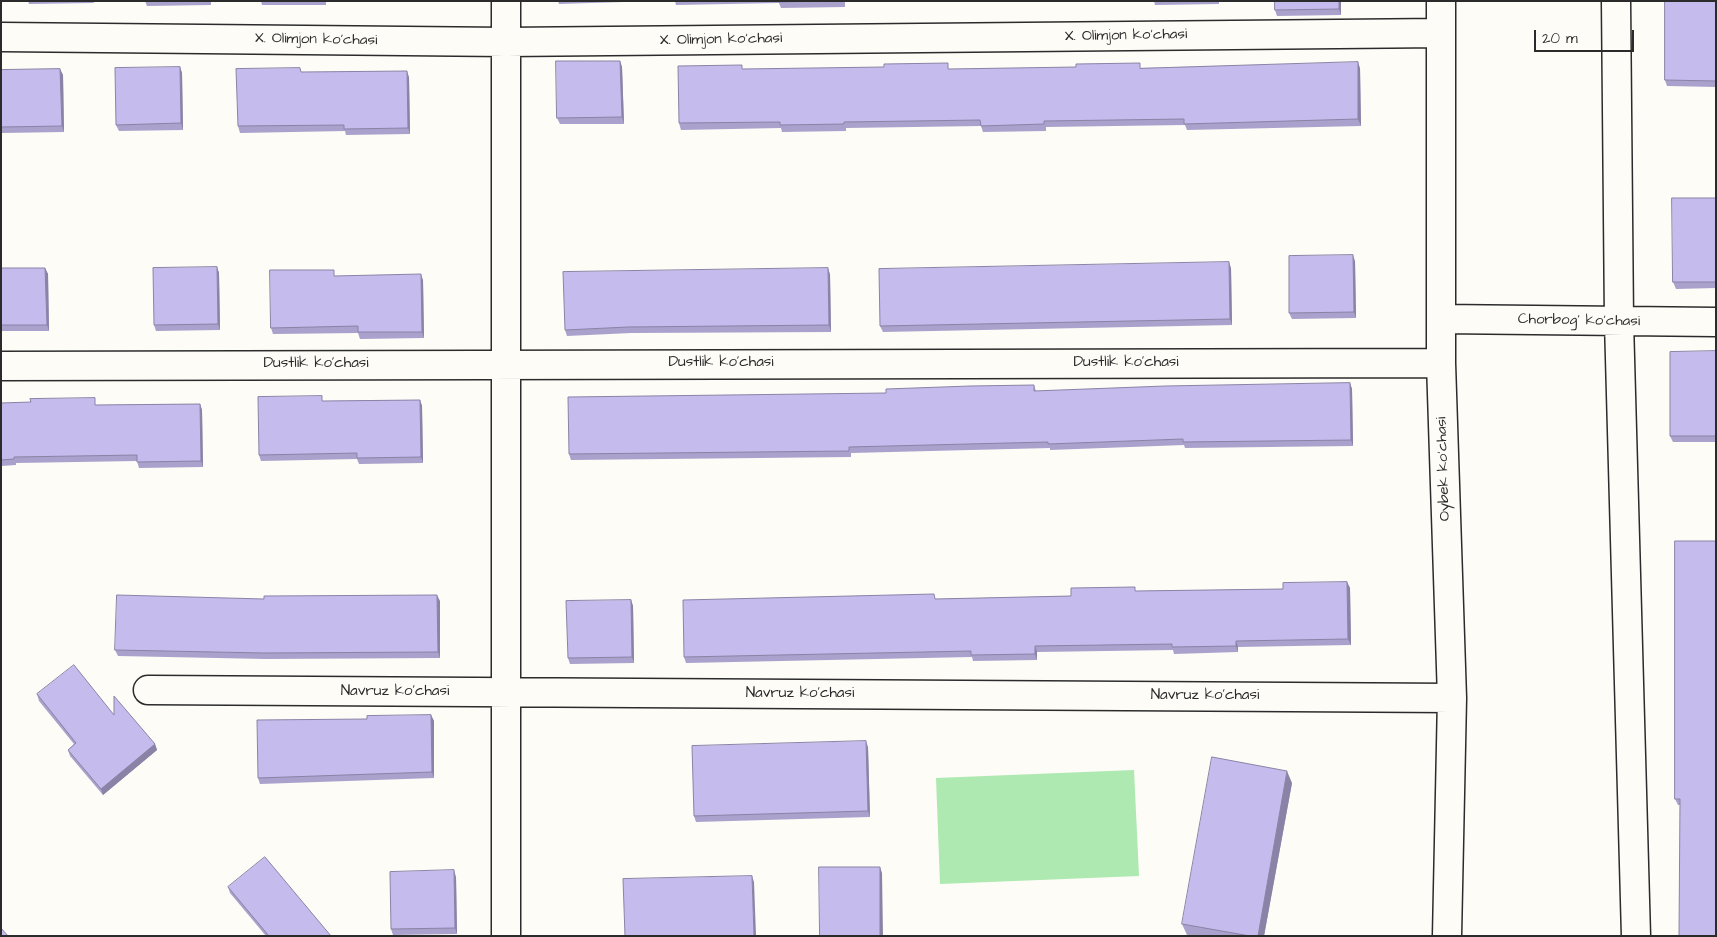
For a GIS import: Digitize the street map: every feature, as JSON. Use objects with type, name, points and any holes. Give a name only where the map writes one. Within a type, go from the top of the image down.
[{"type":"street","points":[[506,1],[506,936]]},
{"type":"street","name":"Oybek ko'chasi","points":[[1441,1],[1441,363],[1452,698],[1448,936]]},
{"type":"street","points":[[1616,1],[1618,322],[1636,936]]},
{"type":"street","name":"X. Olimjon ko'chasi","points":[[1,37],[506,42],[1441,33]]},
{"type":"street","name":"Chorbog' ko'chasi","points":[[1442,319],[1716,322]]},
{"type":"street","name":"Dustlik ko'chasi","points":[[1,366],[506,363],[1441,363]]},
{"type":"street","name":"Navruz ko'chasi","points":[[148,690],[1452,698]]},
{"type":"green space","points":[[1134,770],[1139,876],[940,884],[936,778]]},
{"type":"building","points":[[779,1],[820,1],[779,2]]},
{"type":"building","points":[[1275,1],[1339,1],[1339,9],[1275,10]]},
{"type":"building","points":[[1665,1],[1716,1],[1716,81],[1665,80]]},
{"type":"building","points":[[556,61],[620,61],[622,117],[557,118]]},
{"type":"building","points":[[1358,62],[1358,119],[1184,124],[1184,119],[1044,121],[1044,124],[981,126],[980,120],[780,125],[780,122],[679,123],[678,66],[742,65],[742,69],[884,67],[884,64],[948,63],[948,69],[1076,67],[1076,64],[1140,63],[1140,68]]},
{"type":"building","points":[[180,67],[181,123],[116,125],[115,68]]},
{"type":"building","points":[[300,68],[301,72],[407,71],[408,128],[344,129],[344,125],[238,126],[236,69]]},
{"type":"building","points":[[60,69],[62,126],[1,127],[1,70]]},
{"type":"building","points":[[1672,198],[1716,198],[1716,282],[1673,282]]},
{"type":"building","points":[[1353,255],[1354,312],[1289,313],[1289,256]]},
{"type":"building","points":[[1229,262],[1230,319],[880,326],[879,269]]},
{"type":"building","points":[[217,267],[218,324],[154,325],[153,268]]},
{"type":"building","points":[[1,268],[45,268],[47,325],[1,325]]},
{"type":"building","points":[[828,268],[829,325],[628,327],[565,330],[563,272]]},
{"type":"building","points":[[270,270],[334,270],[334,276],[421,274],[422,332],[358,332],[358,326],[271,328]]},
{"type":"building","points":[[1716,351],[1716,436],[1670,436],[1670,352]]},
{"type":"building","points":[[1350,383],[1351,440],[1183,442],[1183,439],[1048,444],[1048,442],[849,447],[849,451],[569,454],[568,397],[886,393],[886,389],[970,386],[1034,385],[1034,391],[1165,386]]},
{"type":"building","points":[[322,396],[322,401],[420,400],[421,457],[357,458],[357,453],[259,455],[258,397]]},
{"type":"building","points":[[95,398],[95,405],[200,404],[201,461],[137,462],[137,455],[14,457],[14,459],[1,460],[1,403],[31,402],[30,399]]},
{"type":"building","points":[[1675,541],[1716,541],[1716,936],[1679,936],[1680,799],[1675,799]]},
{"type":"building","points":[[1347,582],[1348,639],[1236,641],[1236,646],[1172,647],[1172,644],[1035,646],[1035,654],[971,655],[971,651],[684,657],[683,600],[934,594],[935,599],[1071,596],[1071,588],[1135,587],[1135,591],[1283,589],[1283,583]]},
{"type":"building","points":[[117,595],[264,599],[264,596],[437,595],[438,652],[264,653],[115,650]]},
{"type":"building","points":[[631,600],[632,657],[568,658],[566,601]]},
{"type":"building","points":[[74,665],[114,715],[114,696],[155,744],[101,789],[68,750],[76,743],[37,694]]},
{"type":"building","points":[[431,715],[432,772],[258,778],[257,720],[367,719],[367,716]]},
{"type":"building","points":[[866,741],[868,811],[694,816],[692,746]]},
{"type":"building","points":[[1212,757],[1287,771],[1258,936],[1182,924]]},
{"type":"building","points":[[265,857],[331,936],[269,936],[228,887]]},
{"type":"building","points":[[819,867],[880,867],[880,936],[820,936]]},
{"type":"building","points":[[454,870],[455,928],[391,929],[390,872]]},
{"type":"building","points":[[752,876],[754,936],[625,936],[623,879]]},
{"type":"building","points":[[1,928],[8,936],[1,936]]}]
